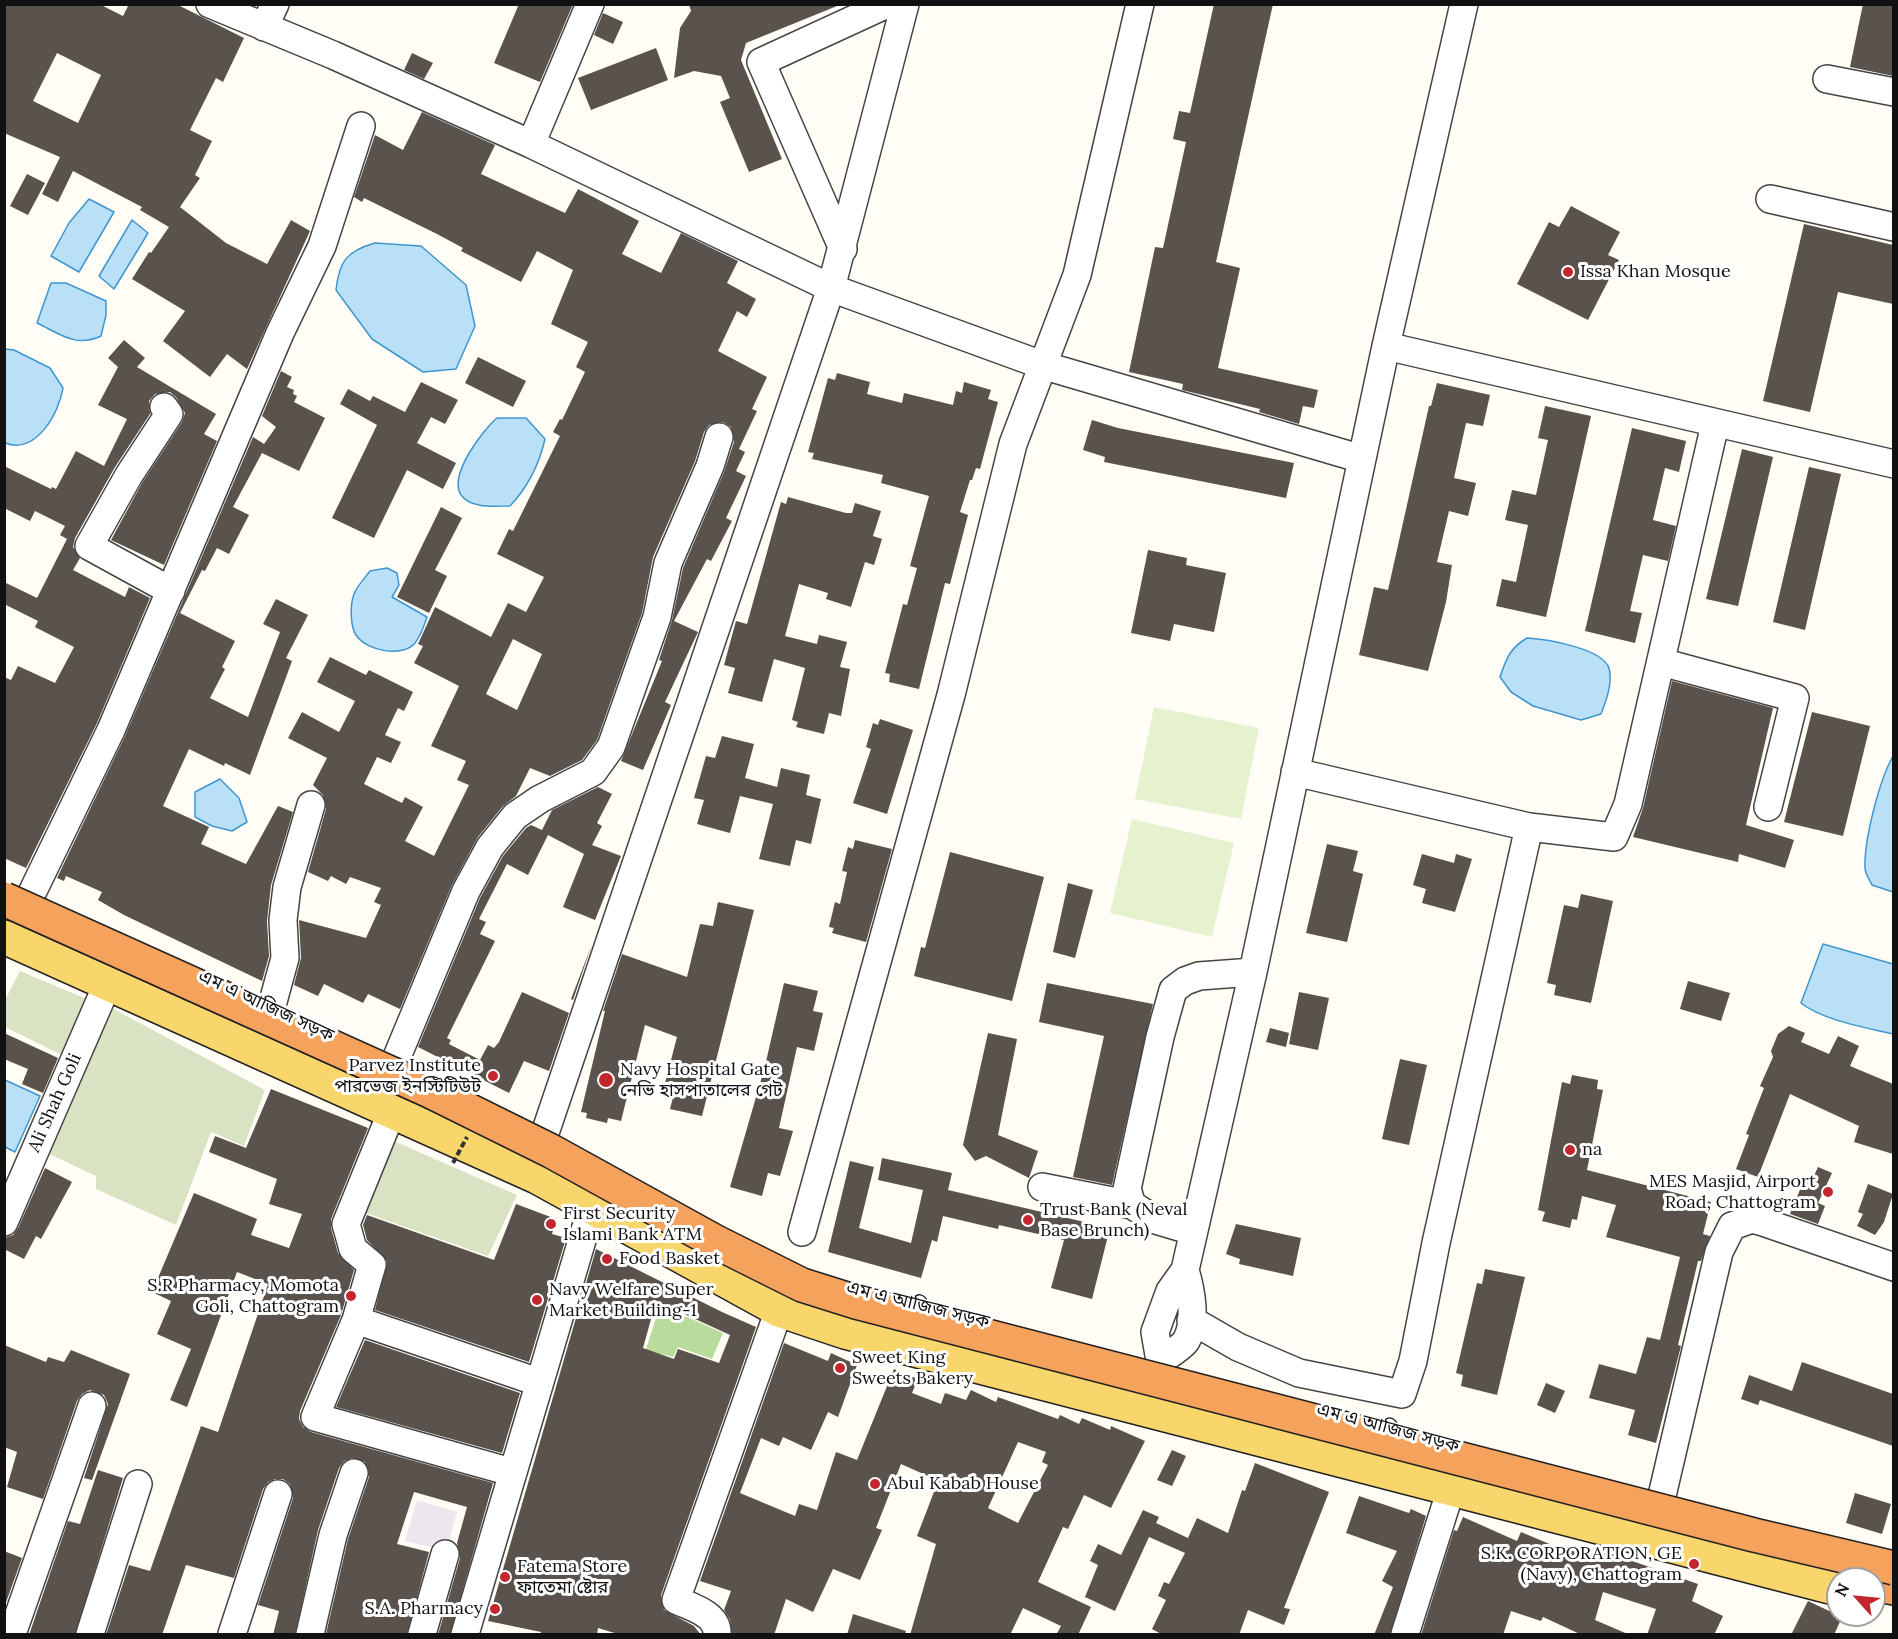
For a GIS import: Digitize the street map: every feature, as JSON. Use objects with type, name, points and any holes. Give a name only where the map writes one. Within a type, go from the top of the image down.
[{"type":"highway","points":[[13,894],[430,1091],[551,1151],[714,1241],[802,1285],[856,1302],[1699,1521],[1893,1568]]},
{"type":"highway","points":[[4,924],[540,1168],[701,1257],[795,1303],[898,1335],[1826,1574]]},
{"type":"main road","name":"এম এ আজিজ সড়ক","points":[[13,894],[394,1064],[544,1136],[808,1275],[858,1292],[1159,1364],[1661,1500],[1893,1558]]},
{"type":"main road","points":[[4,937],[537,1178],[591,1210],[778,1310],[845,1332],[1826,1586]]},
{"type":"street","points":[[210,4],[270,16],[831,288],[1042,365],[1362,459]]},
{"type":"street","points":[[531,144],[590,4]]},
{"type":"street","points":[[843,249],[761,62],[887,4]]},
{"type":"street","points":[[544,1136],[831,288],[843,249],[904,4]]},
{"type":"street","points":[[802,1232],[951,695],[1013,444],[1077,275],[1140,4]]},
{"type":"street","points":[[1148,1411],[1159,1364],[1155,1332],[1170,1291],[1185,1270],[1253,972],[1386,346],[1464,4]]},
{"type":"street","points":[[1827,79],[1893,92]]},
{"type":"street","points":[[13,894],[111,730],[280,333],[322,246],[361,126]]},
{"type":"street","points":[[1770,199],[1893,228]]},
{"type":"street","points":[[1386,346],[1893,464]]},
{"type":"street","points":[[164,407],[169,414],[129,475],[89,546],[171,591]]},
{"type":"street","points":[[1295,772],[1529,827],[1614,837],[1629,804],[1715,424]]},
{"type":"street","points":[[394,1064],[466,891],[490,847],[515,816],[540,799],[593,772],[611,747],[657,617],[668,563],[710,466],[719,437]]},
{"type":"street","points":[[1660,662],[1795,698],[1768,807]]},
{"type":"street","points":[[271,1009],[285,958],[283,920],[287,887],[311,805]]},
{"type":"street","points":[[1191,1320],[1238,1347],[1299,1373],[1402,1394],[1413,1360],[1436,1243],[1529,827]]},
{"type":"street","points":[[1132,1205],[1127,1189],[1133,1155],[1173,990],[1185,981],[1199,976],[1253,972]]},
{"type":"street","name":"Ali Shah Goli","points":[[4,1222],[107,985]]},
{"type":"street","points":[[392,1111],[346,1224],[353,1249],[372,1265],[356,1320],[315,1417],[511,1472]]},
{"type":"street","points":[[1042,1187],[1132,1205],[1156,1220],[1193,1231]]},
{"type":"street","points":[[465,1635],[511,1472],[591,1210]]},
{"type":"street","points":[[1661,1500],[1719,1252],[1732,1226],[1752,1219],[1893,1267]]},
{"type":"street","points":[[1159,1364],[1186,1341],[1191,1320],[1191,1290],[1185,1270]]},
{"type":"street","points":[[717,1635],[717,1628],[707,1614],[676,1599],[778,1310]]},
{"type":"street","points":[[356,1320],[538,1382]]},
{"type":"street","points":[[12,1635],[92,1406]]},
{"type":"street","points":[[310,1635],[333,1535],[354,1473]]},
{"type":"street","points":[[90,1635],[138,1484]]},
{"type":"street","points":[[1405,1635],[1451,1489]]},
{"type":"street","points":[[232,1635],[278,1494]]},
{"type":"street","points":[[422,1635],[445,1554]]},
{"type":"shaded area","points":[[417,1500],[457,1512],[446,1551],[405,1541]]},
{"type":"green space","points":[[1154,707],[1259,728],[1241,819],[1135,799]]},
{"type":"green space","points":[[1132,819],[1234,843],[1212,937],[1110,913]]},
{"type":"green space","points":[[20,971],[94,1002],[68,1058],[5,1027],[4,1002]]},
{"type":"green space","points":[[106,1005],[265,1090],[244,1146],[211,1132],[176,1225],[96,1189],[96,1176],[41,1150]]},
{"type":"green space","points":[[387,1138],[517,1195],[488,1256],[357,1210]]},
{"type":"green space","points":[[660,1305],[723,1333],[712,1359],[678,1347],[673,1357],[661,1354],[657,1364],[643,1359]]},
{"type":"water","points":[[89,199],[114,212],[79,272],[51,256],[69,223]]},
{"type":"water","points":[[132,220],[148,233],[114,289],[99,276]]},
{"type":"water","points":[[375,243],[421,246],[466,285],[475,326],[456,369],[423,372],[372,339],[336,290],[339,272],[346,259],[365,246]]},
{"type":"water","points":[[51,283],[66,283],[106,301],[106,315],[101,336],[84,341],[76,340],[37,323]]},
{"type":"water","points":[[5,349],[14,350],[50,368],[63,388],[57,409],[44,429],[27,443],[16,445],[5,443]]},
{"type":"water","points":[[497,418],[526,418],[545,439],[532,475],[523,491],[510,506],[477,505],[461,495],[458,486],[459,476],[476,442]]},
{"type":"water","points":[[387,568],[397,573],[399,585],[392,597],[427,617],[415,643],[402,650],[376,649],[361,641],[353,626],[352,603],[357,588],[370,571]]},
{"type":"water","points":[[1527,638],[1572,646],[1596,655],[1604,661],[1609,668],[1610,680],[1601,714],[1581,720],[1533,706],[1511,692],[1500,677],[1509,654]]},
{"type":"water","points":[[1893,756],[1893,892],[1872,885],[1865,868],[1865,856],[1873,811]]},
{"type":"water","points":[[220,779],[239,798],[247,822],[232,831],[212,826],[195,817],[195,792]]},
{"type":"water","points":[[1823,944],[1893,964],[1893,1034],[1832,1019],[1801,1003]]},
{"type":"water","points":[[5,1080],[40,1096],[15,1152],[5,1147]]},
{"type":"building","points":[[4,4],[99,4],[123,16],[129,4],[176,4],[244,38],[223,82],[216,78],[190,130],[212,141],[195,175],[200,178],[180,207],[226,243],[267,264],[291,220],[310,231],[247,369],[227,354],[210,377],[163,341],[185,311],[132,279],[149,252],[151,253],[169,227],[140,210],[142,207],[73,171],[58,202],[42,194],[60,157],[4,133]],"holes":[[[57,53],[101,75],[78,123],[33,101]]]},
{"type":"building","points":[[519,4],[573,4],[540,82],[494,63]]},
{"type":"building","points":[[689,4],[842,4],[746,43],[741,60],[782,159],[749,172],[720,102],[730,98],[721,76],[694,71],[674,78],[680,28],[691,11]]},
{"type":"building","points":[[1214,4],[1273,4],[1216,262],[1240,268],[1218,368],[1318,390],[1314,408],[1303,406],[1299,424],[1259,412],[1260,409],[1182,390],[1183,384],[1129,372],[1155,247],[1163,248],[1186,142],[1173,139],[1179,111],[1190,113]]},
{"type":"building","points":[[1863,4],[1893,4],[1893,76],[1850,67]]},
{"type":"building","points":[[603,13],[623,22],[613,44],[594,35]]},
{"type":"building","points":[[656,48],[668,80],[591,110],[578,78]]},
{"type":"building","points":[[412,53],[433,63],[424,79],[404,70]]},
{"type":"building","points":[[422,112],[495,145],[481,174],[565,213],[578,189],[639,221],[622,254],[661,273],[681,233],[738,261],[727,283],[756,299],[747,317],[737,311],[718,351],[767,377],[752,409],[757,411],[739,449],[745,452],[736,471],[746,476],[726,518],[732,521],[711,561],[707,559],[674,621],[698,632],[665,702],[671,705],[643,770],[621,761],[662,661],[659,660],[672,620],[683,568],[724,472],[734,442],[731,427],[723,422],[709,425],[704,432],[695,461],[653,557],[642,613],[597,740],[582,760],[550,776],[530,768],[516,796],[503,806],[478,837],[452,885],[400,1009],[368,994],[363,1003],[324,984],[318,996],[294,985],[301,958],[299,920],[366,938],[381,905],[374,902],[381,888],[350,877],[346,884],[331,876],[328,881],[308,872],[326,809],[323,795],[313,785],[327,758],[288,738],[302,712],[339,732],[355,701],[317,682],[330,657],[366,675],[369,670],[413,692],[404,711],[398,708],[385,735],[401,742],[391,763],[377,757],[364,784],[402,803],[405,797],[423,807],[405,841],[434,856],[469,785],[457,780],[466,761],[431,746],[459,686],[414,663],[423,646],[418,644],[435,607],[491,637],[508,603],[526,612],[544,577],[497,554],[509,529],[513,531],[560,436],[553,432],[560,419],[562,420],[585,372],[576,367],[588,342],[551,324],[573,270],[537,251],[521,282],[461,251],[463,248],[437,234],[364,198],[362,202],[354,197],[375,135],[403,150]],"holes":[[[513,639],[542,654],[517,710],[486,694]]]},
{"type":"building","points":[[27,174],[45,183],[28,215],[10,206]]},
{"type":"building","name":"Issa Khan Mosque","points":[[1571,206],[1620,232],[1608,255],[1619,260],[1588,320],[1517,284],[1549,222],[1559,227]]},
{"type":"building","points":[[1804,224],[1893,245],[1893,304],[1838,292],[1810,412],[1763,401]]},
{"type":"building","points":[[124,340],[145,358],[137,367],[216,414],[204,434],[217,441],[164,565],[111,540],[142,483],[182,422],[185,413],[176,397],[170,392],[155,394],[149,401],[150,414],[115,467],[75,538],[73,547],[80,558],[73,570],[125,597],[129,587],[150,598],[97,723],[26,868],[4,858],[4,677],[11,680],[18,666],[55,683],[74,647],[35,627],[38,621],[4,604],[4,582],[37,598],[67,539],[60,535],[65,526],[35,511],[30,521],[4,508],[4,466],[51,489],[52,487],[56,489],[76,451],[104,466],[127,419],[98,405],[118,367],[108,358]]},
{"type":"building","points":[[478,357],[526,381],[513,407],[465,383]]},
{"type":"building","points":[[281,371],[292,377],[287,387],[294,390],[293,394],[297,396],[294,402],[325,418],[299,471],[262,453],[233,507],[249,515],[229,554],[217,548],[205,571],[202,570],[180,613],[235,641],[222,667],[225,669],[210,698],[248,717],[280,632],[263,624],[276,599],[308,615],[286,658],[292,661],[250,775],[225,763],[224,766],[189,749],[163,806],[209,827],[201,844],[246,864],[278,806],[293,812],[271,885],[267,921],[269,956],[262,981],[124,915],[98,900],[102,892],[66,876],[64,881],[57,878],[125,736],[253,437],[264,444],[276,427],[262,416]]},
{"type":"building","points":[[837,373],[870,382],[867,394],[902,403],[904,393],[953,405],[956,391],[962,393],[964,382],[991,390],[988,399],[998,402],[980,469],[976,468],[970,480],[960,512],[968,515],[950,584],[945,583],[919,689],[889,682],[890,674],[885,673],[903,604],[907,605],[917,568],[910,566],[929,496],[881,483],[883,475],[812,459],[814,453],[808,452],[828,378],[835,380]]},
{"type":"building","points":[[421,382],[458,400],[445,424],[431,417],[417,443],[456,463],[443,489],[407,470],[374,538],[332,518],[377,425],[340,404],[348,389],[370,401],[373,396],[405,412]]},
{"type":"building","points":[[1437,383],[1490,395],[1483,426],[1466,423],[1454,478],[1476,483],[1468,516],[1449,511],[1437,562],[1452,565],[1446,602],[1428,671],[1359,655],[1374,587],[1388,590],[1429,406],[1431,406]]},
{"type":"building","points":[[1545,406],[1591,416],[1546,617],[1496,606],[1502,579],[1516,582],[1528,525],[1505,520],[1512,490],[1536,495],[1548,440],[1538,438]]},
{"type":"building","points":[[1092,420],[1118,428],[1294,463],[1286,498],[1104,462],[1105,457],[1083,450]]},
{"type":"building","points":[[1632,428],[1686,441],[1679,472],[1665,468],[1653,520],[1676,526],[1668,561],[1643,555],[1630,611],[1642,613],[1635,643],[1585,631]]},
{"type":"building","points":[[1742,449],[1773,457],[1738,606],[1706,599]]},
{"type":"building","points":[[1809,467],[1841,474],[1805,630],[1773,622]]},
{"type":"building","points":[[788,497],[846,513],[852,513],[855,503],[881,511],[873,536],[882,539],[874,565],[865,562],[851,607],[826,599],[828,593],[799,584],[785,636],[817,644],[819,635],[847,642],[840,667],[850,669],[841,716],[829,713],[824,734],[796,727],[798,722],[792,720],[805,668],[774,659],[762,702],[728,693],[735,668],[724,665],[736,621],[747,624],[781,502],[786,504]]},
{"type":"building","points":[[441,507],[462,518],[435,570],[447,576],[429,613],[397,597]]},
{"type":"building","points":[[1148,550],[1187,558],[1186,565],[1226,573],[1214,632],[1174,624],[1170,641],[1131,633]]},
{"type":"building","points":[[1672,681],[1773,708],[1746,825],[1794,840],[1785,868],[1739,854],[1738,862],[1633,837],[1643,808]]},
{"type":"building","points":[[1812,712],[1870,726],[1843,836],[1784,822]]},
{"type":"building","points":[[880,719],[913,730],[887,814],[853,803],[871,749],[866,747],[873,723],[878,725]]},
{"type":"building","points":[[722,736],[754,744],[745,778],[777,787],[781,768],[810,775],[806,795],[821,799],[811,844],[796,840],[790,866],[759,859],[773,804],[740,796],[730,833],[697,824],[704,800],[694,798],[706,756],[715,758]]},
{"type":"building","points":[[598,787],[612,794],[597,823],[602,826],[592,845],[621,856],[595,920],[563,907],[584,854],[548,835],[528,875],[507,864],[479,919],[486,922],[480,934],[495,941],[447,1038],[451,1040],[449,1044],[480,1060],[488,1045],[494,1048],[499,1042],[522,992],[569,1013],[549,1071],[524,1061],[509,1093],[418,1047],[480,898],[503,856],[526,828],[531,825],[542,830],[552,810]]},
{"type":"building","points":[[855,840],[892,849],[866,942],[832,933],[834,928],[829,927],[835,902],[840,904],[847,872],[842,871],[848,847],[853,849]]},
{"type":"building","points":[[1327,844],[1358,851],[1353,871],[1363,874],[1347,942],[1306,933]]},
{"type":"building","points":[[950,852],[1044,877],[1012,1001],[914,976],[921,947],[925,948]]},
{"type":"building","points":[[1422,854],[1454,863],[1456,854],[1472,859],[1455,912],[1422,903],[1426,889],[1413,885]]},
{"type":"building","points":[[1068,883],[1093,890],[1075,958],[1053,952]]},
{"type":"building","points":[[1581,894],[1613,901],[1591,1003],[1554,995],[1556,985],[1547,983],[1564,905],[1578,908]]},
{"type":"building","points":[[718,902],[754,910],[702,1116],[670,1109],[676,1086],[665,1083],[677,1037],[645,1025],[621,1121],[608,1118],[607,1123],[586,1118],[587,1113],[581,1112],[605,1011],[603,1011],[622,954],[687,977],[700,924],[713,926]]},
{"type":"building","points":[[592,944],[573,1000],[571,999]]},
{"type":"building","points":[[1688,981],[1730,993],[1721,1021],[1680,1009]]},
{"type":"building","points":[[784,983],[818,991],[813,1011],[823,1013],[814,1051],[797,1047],[779,1128],[793,1131],[780,1176],[768,1173],[762,1196],[730,1187],[765,1066]]},
{"type":"building","points":[[1047,983],[1153,1004],[1112,1185],[1073,1177],[1104,1036],[1039,1022]]},
{"type":"building","points":[[1299,992],[1329,998],[1318,1050],[1289,1044]]},
{"type":"building","points":[[1789,1026],[1805,1033],[1801,1042],[1829,1054],[1838,1036],[1859,1046],[1850,1066],[1893,1084],[1893,1154],[1854,1142],[1859,1126],[1790,1094],[1758,1177],[1736,1169],[1749,1135],[1746,1134],[1764,1088],[1760,1086],[1773,1057],[1771,1051],[1778,1034]]},
{"type":"building","points":[[1270,1028],[1289,1033],[1286,1047],[1266,1042]]},
{"type":"building","points":[[4,1033],[58,1058],[43,1093],[22,1084],[28,1069],[4,1059]]},
{"type":"building","points":[[988,1033],[1017,1039],[998,1135],[1038,1151],[1029,1178],[986,1156],[975,1161],[963,1145]]},
{"type":"building","points":[[1400,1059],[1427,1065],[1409,1145],[1382,1139]]},
{"type":"building","points":[[1572,1075],[1598,1080],[1597,1089],[1603,1090],[1587,1170],[1711,1202],[1703,1234],[1710,1236],[1701,1261],[1698,1261],[1678,1345],[1681,1346],[1656,1443],[1628,1435],[1635,1410],[1589,1398],[1599,1364],[1636,1374],[1647,1337],[1660,1340],[1680,1257],[1606,1237],[1616,1205],[1582,1196],[1577,1220],[1572,1219],[1570,1228],[1542,1221],[1545,1212],[1538,1210],[1562,1082],[1570,1084]]},
{"type":"building","points":[[271,1089],[368,1128],[331,1219],[331,1228],[338,1253],[354,1270],[341,1315],[300,1411],[299,1419],[303,1427],[311,1432],[493,1483],[450,1635],[438,1635],[460,1558],[457,1543],[467,1507],[414,1492],[397,1544],[429,1552],[407,1635],[326,1634],[348,1539],[369,1477],[365,1462],[352,1458],[344,1461],[339,1468],[318,1530],[295,1635],[273,1635],[279,1611],[258,1605],[293,1498],[290,1484],[283,1479],[275,1479],[268,1482],[263,1489],[234,1578],[186,1565],[162,1635],[106,1635],[129,1565],[150,1571],[201,1426],[218,1432],[268,1284],[237,1272],[187,1407],[170,1400],[191,1349],[157,1334],[171,1301],[152,1292],[194,1193],[257,1219],[251,1235],[289,1248],[302,1214],[269,1204],[277,1179],[209,1152],[215,1136],[246,1148]]},
{"type":"building","points":[[882,1158],[952,1173],[948,1190],[1110,1228],[1092,1299],[1051,1288],[1064,1240],[999,1225],[998,1229],[943,1216],[937,1242],[932,1240],[921,1278],[828,1252],[850,1161],[874,1167],[859,1228],[911,1243],[923,1190],[878,1180]]},
{"type":"building","points":[[1818,1167],[1832,1173],[1818,1203],[1825,1206],[1818,1224],[1790,1214],[1806,1175],[1813,1178]]},
{"type":"building","points":[[45,1168],[72,1182],[41,1239],[36,1236],[24,1259],[4,1249],[4,1238],[13,1235],[18,1228]]},
{"type":"building","points":[[1868,1184],[1893,1194],[1884,1222],[1875,1235],[1857,1226],[1863,1214],[1858,1212]]},
{"type":"building","points":[[516,1204],[556,1219],[552,1234],[566,1238],[529,1362],[375,1310],[387,1261],[367,1240],[363,1225],[367,1215],[494,1260]]},
{"type":"building","points":[[1236,1224],[1301,1238],[1293,1276],[1239,1264],[1240,1259],[1226,1254]]},
{"type":"building","points":[[596,1249],[756,1327],[661,1595],[664,1610],[694,1626],[701,1635],[621,1635],[598,1628],[597,1635],[540,1635],[541,1632],[488,1621]],"holes":[[[656,1301],[730,1335],[719,1363],[678,1349],[674,1359],[643,1348]]]},
{"type":"building","points":[[1485,1269],[1525,1277],[1497,1395],[1461,1386],[1463,1375],[1456,1373],[1477,1283],[1482,1284]]},
{"type":"building","points":[[365,1340],[520,1393],[502,1453],[336,1407]]},
{"type":"building","points":[[784,1343],[828,1361],[831,1353],[857,1365],[838,1417],[828,1412],[811,1450],[783,1437],[779,1446],[761,1438],[740,1493],[795,1516],[799,1504],[817,1510],[836,1452],[857,1460],[894,1369],[918,1379],[912,1393],[941,1404],[945,1393],[966,1400],[971,1390],[996,1402],[998,1397],[1058,1419],[1060,1415],[1079,1424],[1082,1418],[1110,1430],[1111,1426],[1145,1441],[1111,1508],[1084,1495],[1068,1529],[1063,1527],[1038,1582],[1091,1607],[1078,1635],[1056,1635],[1061,1626],[1023,1608],[1010,1635],[910,1635],[936,1544],[917,1536],[937,1484],[928,1481],[930,1477],[901,1464],[876,1528],[882,1530],[860,1580],[833,1569],[813,1612],[786,1599],[774,1635],[732,1635],[730,1620],[724,1610],[731,1591],[700,1581]],"holes":[[[1018,1442],[1046,1452],[1042,1462],[1048,1465],[1018,1523],[988,1508]]]},
{"type":"building","points":[[4,1345],[46,1362],[48,1357],[64,1362],[71,1350],[130,1374],[92,1480],[84,1478],[108,1404],[104,1395],[90,1390],[82,1394],[77,1401],[43,1499],[7,1487],[17,1452],[4,1447]]},
{"type":"building","points":[[1802,1362],[1893,1394],[1893,1446],[1760,1400],[1758,1405],[1741,1399],[1749,1375],[1792,1391]]},
{"type":"building","points":[[1546,1383],[1565,1391],[1555,1413],[1537,1405]]},
{"type":"building","points":[[1172,1450],[1186,1456],[1172,1486],[1157,1480]]},
{"type":"building","points":[[1255,1463],[1329,1492],[1284,1608],[1290,1609],[1284,1625],[1248,1610],[1239,1635],[1163,1635],[1152,1629],[1166,1600],[1158,1596],[1164,1582],[1169,1584],[1185,1553],[1149,1537],[1115,1611],[1085,1597],[1098,1565],[1090,1561],[1098,1544],[1121,1555],[1143,1510],[1159,1517],[1156,1523],[1188,1538],[1197,1518],[1228,1533],[1242,1490],[1245,1491]]},
{"type":"building","points":[[98,1470],[123,1478],[75,1635],[29,1635],[68,1521],[80,1524]]},
{"type":"building","points":[[1855,1493],[1891,1504],[1882,1534],[1846,1523]]},
{"type":"building","points":[[1359,1496],[1409,1513],[1411,1509],[1426,1516],[1390,1635],[1374,1635],[1393,1587],[1382,1581],[1397,1551],[1346,1533]]},
{"type":"building","points":[[1463,1517],[1517,1541],[1521,1532],[1571,1553],[1575,1545],[1597,1553],[1598,1549],[1698,1584],[1692,1601],[1723,1616],[1714,1635],[1647,1635],[1656,1609],[1603,1592],[1595,1620],[1630,1635],[1582,1635],[1543,1617],[1541,1621],[1511,1611],[1503,1635],[1421,1635],[1454,1530],[1457,1531]]},
{"type":"building","points":[[4,1551],[22,1558],[4,1608]]},
{"type":"building","points":[[1808,1601],[1826,1609],[1826,1627],[1838,1627],[1834,1635],[1791,1635]]},
{"type":"building","points":[[853,1614],[906,1631],[905,1635],[847,1635]]},
{"type":"place","name":"Issa Khan Mosque","points":[[1568,272]]},
{"type":"place","name":"Parvez Institute পারভেজ ইনস্টিটিউট","points":[[493,1076]]},
{"type":"place","name":"Navy Hospital Gate নেভি হাসপাতালের গেট","points":[[606,1080]]},
{"type":"place","name":"na","points":[[1570,1150]]},
{"type":"place","name":"MES Masjid, Airport Road, Chattogram","points":[[1828,1192]]},
{"type":"place","name":"Trust Bank (Neval Base Brunch)","points":[[1028,1220]]},
{"type":"place","name":"First Security Islami Bank ATM","points":[[551,1224]]},
{"type":"place","name":"Food Basket","points":[[607,1259]]},
{"type":"place","name":"S.R Pharmacy, Momota Goli, Chattogram","points":[[351,1296]]},
{"type":"place","name":"Navy Welfare Super Market Building-1","points":[[537,1300]]},
{"type":"place","name":"Sweet King Sweets Bakery","points":[[840,1368]]},
{"type":"place","name":"Abul Kabab House","points":[[875,1484]]},
{"type":"place","name":"S.K. CORPORATION, GE (Navy), Chattogram","points":[[1694,1564]]},
{"type":"place","name":"Fatema Store ফাতেমা ষ্টোর","points":[[505,1577]]},
{"type":"place","name":"S.A. Pharmacy","points":[[495,1609]]}]
